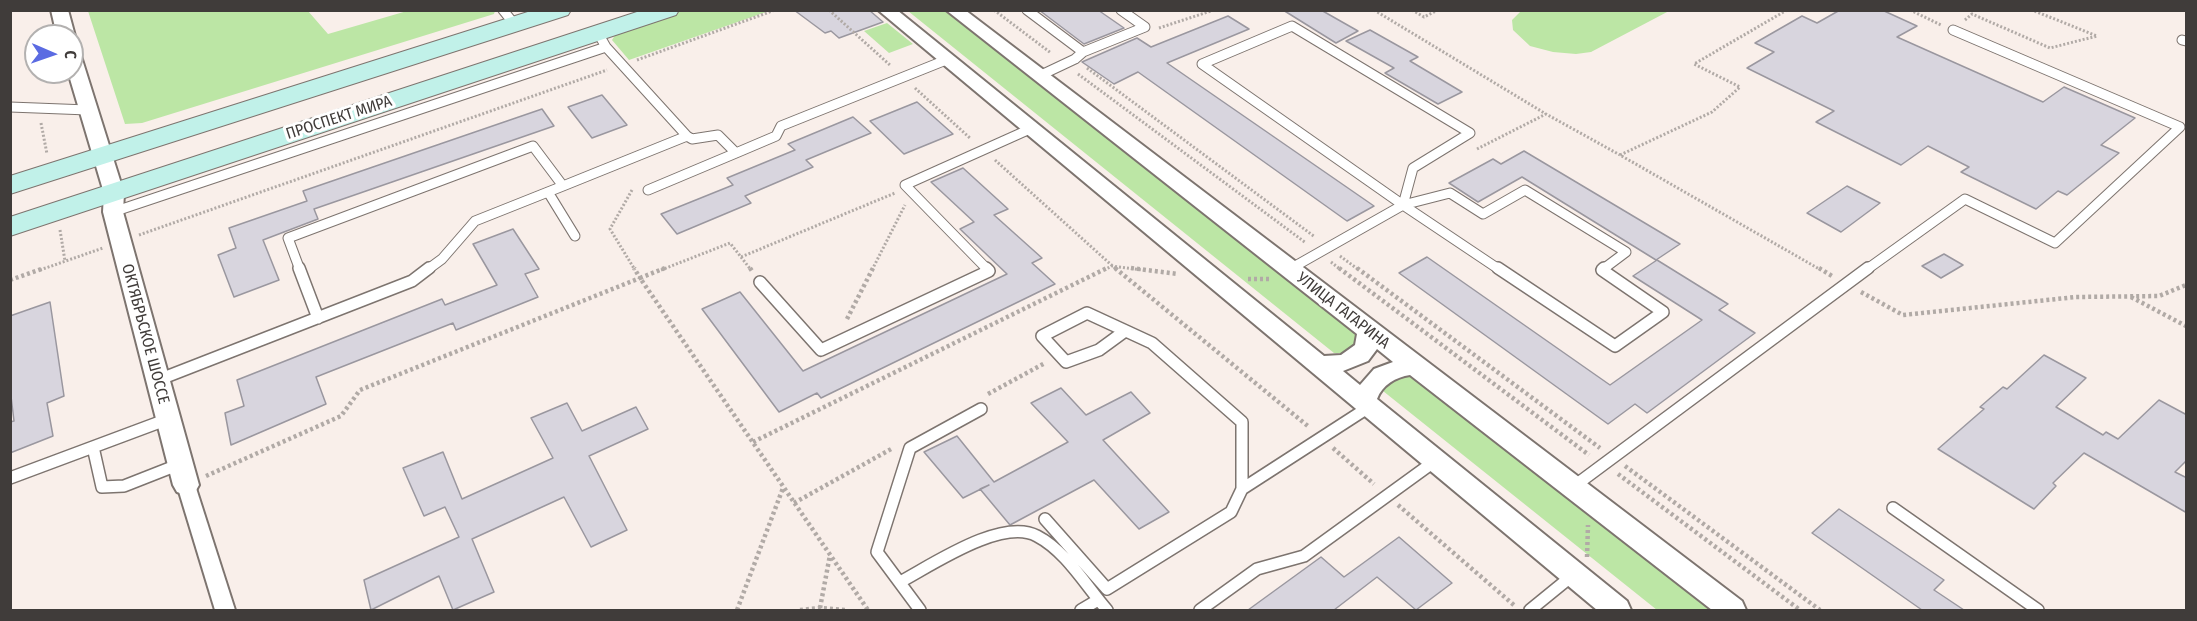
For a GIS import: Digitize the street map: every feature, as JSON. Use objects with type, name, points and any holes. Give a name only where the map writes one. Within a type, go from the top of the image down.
[{"type":"main road","points":[[10,185],[316,88],[509,18],[560,10]]},
{"type":"main road","name":"ПРОСПЕКТ МИРА","points":[[10,227],[113,203],[329,122],[602,40],[668,10]]},
{"type":"main road","points":[[316,88],[333,93],[340,100],[338,110],[329,122]]},
{"type":"street","points":[[886,10],[1617,610]]},
{"type":"street","name":"УЛИЦА ГАГАРИНА","points":[[954,10],[1290,269],[1369,333],[1732,610]]},
{"type":"street","name":"ОКТЯБРЬСКОЕ ШОССЕ","points":[[80,84],[104,156],[121,242],[183,474],[225,610]]},
{"type":"street","points":[[1320,366],[1343,364],[1352,360],[1366,348],[1369,333]]},
{"type":"street","points":[[1367,404],[1367,390],[1381,375],[1396,369],[1414,366]]},
{"type":"lane","points":[[1027,10],[1083,52]]},
{"type":"lane","points":[[1039,76],[1075,59],[1083,52],[1145,27],[1121,10]]},
{"type":"lane","points":[[1290,269],[1403,205],[1449,193],[1483,214],[1525,190],[1626,252],[1602,270],[1663,312],[1615,345],[1403,205],[1202,64],[1292,26],[1470,133],[1413,168],[1403,205]]},
{"type":"lane","points":[[1580,493],[1608,461],[1846,284],[1965,199],[2055,243],[2180,127],[1953,30]]},
{"type":"lane","points":[[113,203],[602,40],[687,136],[692,139],[718,135],[736,153]]},
{"type":"lane","points":[[648,190],[776,136],[781,126],[946,60]]},
{"type":"lane","points":[[10,107],[88,110]]},
{"type":"lane","points":[[760,282],[821,350],[989,271],[905,185],[1030,129]]},
{"type":"lane","points":[[158,380],[412,281],[441,259],[475,221],[687,136]]},
{"type":"lane","points":[[318,318],[288,238],[533,146],[563,186]]},
{"type":"lane","points":[[548,192],[575,236]]},
{"type":"lane","points":[[1045,519],[1107,589],[1231,512],[1242,489],[1242,422],[1152,343],[1125,330],[1087,313],[1042,336],[1066,362],[1099,350],[1125,330]]},
{"type":"lane","points":[[1242,489],[1322,438],[1367,404]]},
{"type":"lane","points":[[920,610],[877,552],[910,448],[980,405]]},
{"type":"lane","points":[[10,478],[168,419]]},
{"type":"lane","points":[[93,447],[102,487],[124,486],[183,474]]},
{"type":"lane","points":[[1200,610],[1257,569],[1304,556],[1436,461]]},
{"type":"lane","points":[[1893,508],[2038,610]]},
{"type":"lane","points":[[900,582],[990,535],[1004,532],[1028,532],[1048,542],[1103,605],[1081,610]]},
{"type":"lane","points":[[1530,610],[1580,580]]},
{"type":"path","points":[[10,280],[776,10]]},
{"type":"path","points":[[830,10],[1112,266],[1312,429],[1302,435]]},
{"type":"path","points":[[993,10],[1319,253],[1608,461],[1628,468],[1820,610]]},
{"type":"path","points":[[1374,10],[1546,114],[1903,315],[2076,297],[2159,296],[2187,285]]},
{"type":"path","points":[[1412,10],[1424,17],[1438,10]]},
{"type":"path","points":[[1620,155],[1712,112],[1740,87],[1694,64],[1787,10]]},
{"type":"path","points":[[1910,10],[1953,30],[1972,14],[2050,48],[2097,36],[2032,10]]},
{"type":"path","points":[[1075,59],[1329,247],[1608,461],[1618,475],[1800,610]]},
{"type":"path","points":[[183,474],[341,416],[360,390],[640,278],[610,229],[633,189]]},
{"type":"path","points":[[741,257],[760,282]]},
{"type":"path","points":[[753,442],[1112,266]]},
{"type":"path","points":[[2130,296],[2187,326]]},
{"type":"path","points":[[980,405],[1059,355]]},
{"type":"path","points":[[1322,438],[1520,610]]},
{"type":"path","points":[[794,504],[896,446]]},
{"type":"path","points":[[1580,580],[1580,493],[1618,475],[1637,461]]},
{"type":"path","points":[[737,610],[783,487]]},
{"type":"path","points":[[820,608],[830,555]]},
{"type":"path","points":[[800,610],[820,608],[845,610]]},
{"type":"green space","points":[[1522,10],[1669,11],[1591,52],[1576,54],[1553,52],[1530,46],[1513,30],[1512,20]]},
{"type":"green space","points":[[88,11],[308,11],[328,34],[407,11],[495,11],[494,14],[142,123],[125,124]]},
{"type":"green space","points":[[682,11],[769,11],[629,60],[612,40],[617,32]]},
{"type":"green space","points":[[908,11],[946,11],[1360,332],[1355,347],[1344,353],[1334,353]]},
{"type":"green space","points":[[887,23],[913,44],[889,53],[864,31]]},
{"type":"green space","points":[[1405,373],[1416,376],[1719,610],[1657,610],[1383,391],[1387,381]]},
{"type":"building","points":[[794,10],[869,10],[883,22],[839,38],[831,31],[825,33]]},
{"type":"building","points":[[1039,10],[1098,10],[1124,28],[1084,44]]},
{"type":"building","points":[[1283,10],[1321,10],[1358,31],[1336,43]]},
{"type":"building","points":[[1840,10],[1882,10],[1917,26],[1897,37],[2043,102],[2064,87],[2135,118],[2101,145],[2119,153],[2067,195],[2058,191],[2036,209],[1961,172],[1969,167],[1928,146],[1901,165],[1816,122],[1834,111],[1747,68],[1774,52],[1755,43],[1802,16],[1817,23]]},
{"type":"building","points":[[1228,16],[1249,29],[1167,63],[1374,206],[1347,221],[1138,72],[1114,84],[1082,62],[1137,38],[1151,47]]},
{"type":"building","points":[[1370,30],[1418,57],[1410,61],[1462,92],[1438,104],[1385,73],[1394,68],[1346,41]]},
{"type":"building","points":[[602,95],[627,125],[592,138],[568,107]]},
{"type":"building","points":[[917,102],[953,134],[904,154],[870,121]]},
{"type":"building","points":[[542,109],[554,126],[314,209],[318,219],[263,240],[279,280],[234,297],[218,255],[236,248],[229,228],[307,201],[303,191]]},
{"type":"building","points":[[853,117],[871,133],[806,160],[813,167],[745,196],[751,203],[677,234],[661,214],[733,185],[727,178],[795,150],[788,144]]},
{"type":"building","points":[[1524,151],[1680,244],[1656,260],[1522,177],[1478,202],[1449,183],[1493,159],[1501,164]]},
{"type":"building","points":[[963,168],[1008,209],[994,215],[1042,258],[1032,263],[1055,284],[821,398],[817,393],[779,412],[702,309],[740,292],[803,371],[1007,274],[960,229],[974,222],[931,182]]},
{"type":"building","points":[[1847,186],[1880,203],[1841,232],[1807,213]]},
{"type":"building","points":[[513,229],[539,269],[525,274],[538,297],[456,330],[453,323],[316,377],[326,404],[231,445],[225,413],[244,406],[237,380],[442,299],[445,305],[497,285],[473,244]]},
{"type":"building","points":[[1944,254],[1963,265],[1941,278],[1922,266]]},
{"type":"building","points":[[1427,257],[1610,385],[1702,320],[1633,276],[1657,260],[1728,304],[1719,310],[1755,333],[1647,413],[1635,404],[1608,424],[1399,273]]},
{"type":"building","points":[[50,302],[64,396],[47,403],[53,436],[10,453],[10,422],[14,421],[10,388],[10,316]]},
{"type":"building","points":[[2044,355],[2086,378],[2056,407],[2103,435],[2106,432],[2118,439],[2159,400],[2187,415],[2187,460],[2175,472],[2187,478],[2187,513],[2084,453],[2053,483],[2056,486],[2034,509],[1938,449],[1984,409],[1980,407],[2003,387],[2007,389]]},
{"type":"building","points":[[1061,388],[1086,415],[1131,392],[1150,413],[1103,440],[1169,512],[1139,529],[1094,480],[1010,525],[980,489],[963,498],[924,452],[957,436],[994,482],[1068,442],[1031,403]]},
{"type":"building","points":[[567,403],[582,431],[636,407],[648,429],[589,456],[627,530],[591,547],[564,497],[472,539],[494,592],[453,610],[439,576],[371,610],[364,580],[459,537],[445,507],[424,516],[403,468],[443,452],[462,499],[553,458],[531,418]]},
{"type":"building","points":[[1839,509],[1944,580],[1934,590],[1964,610],[1922,610],[1812,533]]},
{"type":"building","points":[[1399,537],[1452,583],[1416,610],[1377,577],[1334,610],[1248,610],[1321,557],[1344,577]]}]
